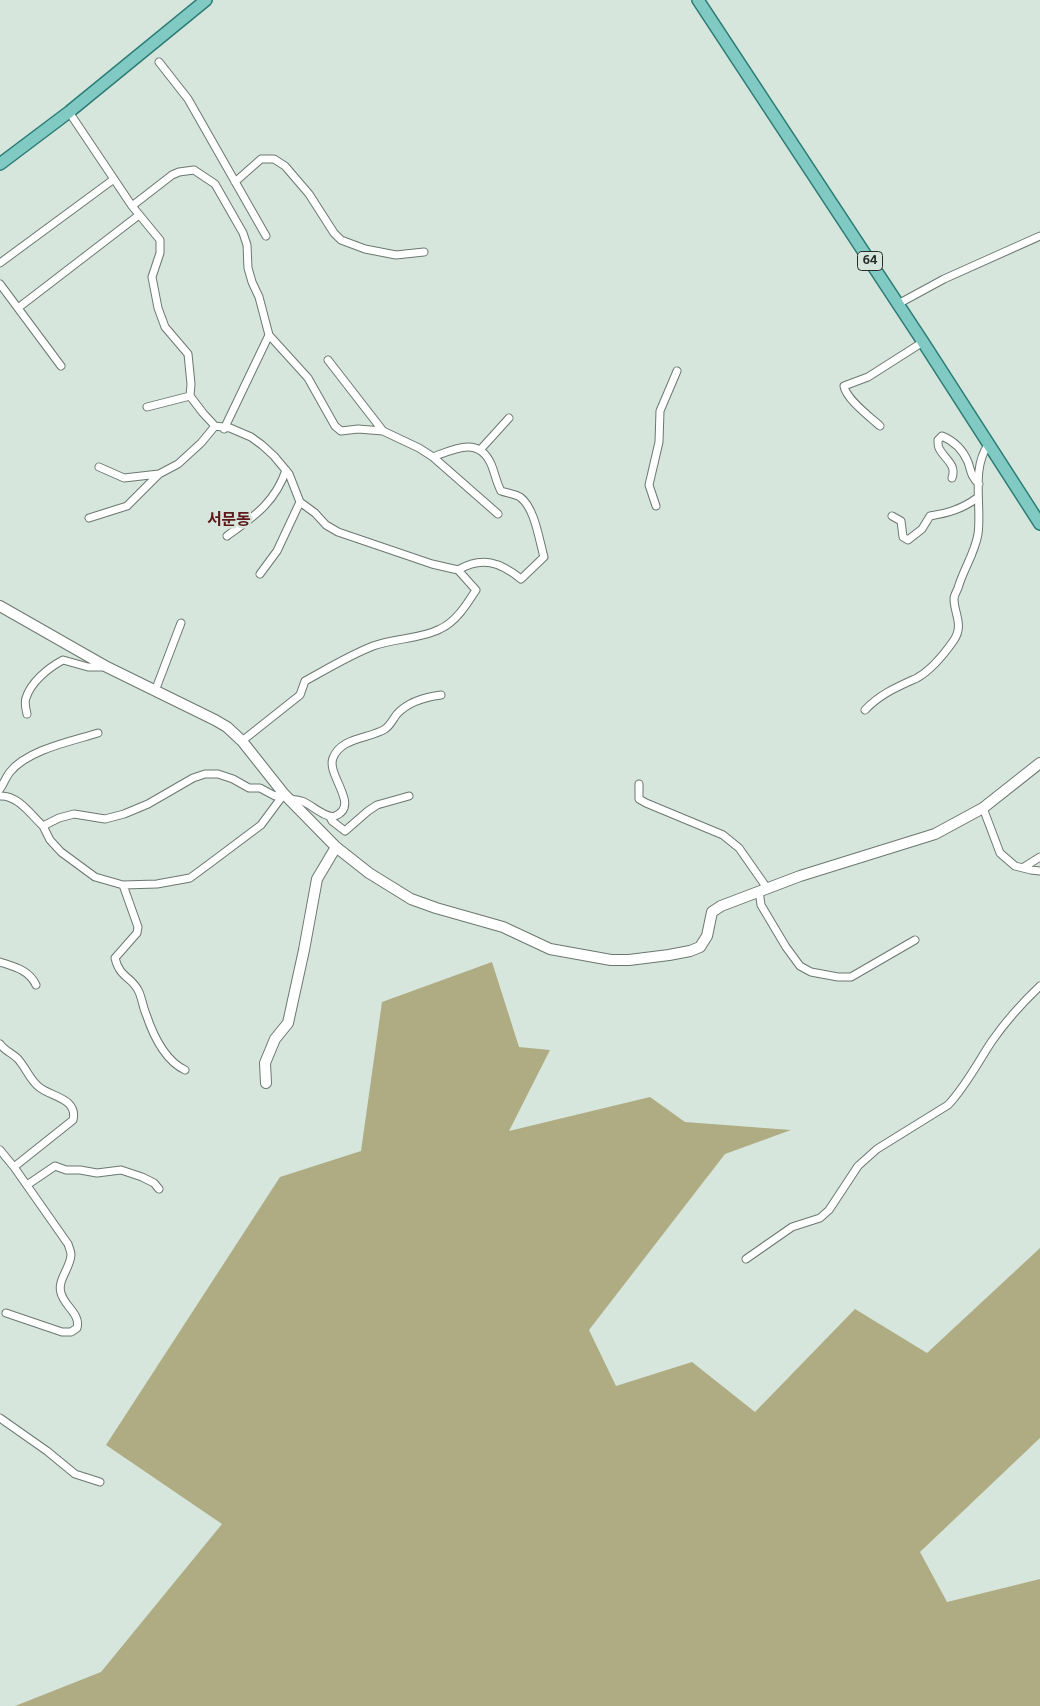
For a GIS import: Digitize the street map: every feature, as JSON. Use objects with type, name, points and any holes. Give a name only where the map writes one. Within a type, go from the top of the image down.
[{"type":"main road","points":[[0,164],[69,112],[206,0]]},
{"type":"main road","name":"64","points":[[698,0],[1040,524]]},
{"type":"street","points":[[159,62],[188,99],[266,236]]},
{"type":"street","points":[[69,112],[132,206],[160,240],[160,253],[152,277],[158,308],[165,327],[188,354],[191,384],[190,396],[203,413],[215,426],[230,428],[251,437],[274,456],[289,474],[300,502],[315,513],[326,525],[338,532],[432,564],[458,570],[476,590],[458,615],[442,629],[428,634],[373,646],[305,681],[300,694],[242,741]]},
{"type":"street","points":[[235,182],[261,159],[274,159],[285,166],[309,194],[334,233],[341,240],[366,249],[396,255],[424,252]]},
{"type":"street","points":[[132,206],[172,175],[179,172],[194,170],[215,184],[243,232],[247,245],[248,268],[259,296],[269,336],[308,378],[335,426],[341,431],[358,429],[383,431],[420,448],[433,457],[498,514]]},
{"type":"street","points":[[0,263],[114,178]]},
{"type":"street","points":[[18,308],[139,215]]},
{"type":"street","points":[[898,304],[944,279],[1040,236]]},
{"type":"street","points":[[0,284],[61,366]]},
{"type":"street","points":[[224,428],[269,336]]},
{"type":"street","points":[[880,426],[854,402],[844,390],[844,386],[868,378],[923,342]]},
{"type":"street","points":[[328,360],[383,431]]},
{"type":"street","points":[[656,506],[649,485],[659,442],[660,411],[677,371]]},
{"type":"street","points":[[147,408],[190,396]]},
{"type":"street","points":[[480,450],[510,418]]},
{"type":"street","points":[[89,518],[127,506],[160,474],[178,464],[201,443],[215,426]]},
{"type":"street","points":[[952,478],[952,467],[938,448],[938,440],[942,436],[956,444],[964,453],[973,479],[979,484]]},
{"type":"street","points":[[865,710],[888,691],[917,678],[930,668],[955,638],[958,615],[954,598],[978,537],[980,519],[977,498],[981,460],[983,452],[988,445]]},
{"type":"street","points":[[433,457],[455,448],[468,446],[480,450],[487,456],[501,491],[518,496],[526,502],[531,511],[544,556],[521,579],[509,569],[482,561],[470,563],[458,570]]},
{"type":"street","points":[[99,467],[124,478],[160,474]]},
{"type":"street","points":[[227,536],[271,500],[286,470]]},
{"type":"street","points":[[892,516],[901,521],[903,537],[908,540],[922,528],[930,516],[947,514],[966,506],[977,498]]},
{"type":"street","points":[[260,574],[277,551],[300,502]]},
{"type":"street","points":[[0,606],[107,667],[227,727],[242,741],[287,796],[336,847],[370,873],[411,899],[503,927],[550,949],[610,960],[629,960],[669,955],[700,947],[707,936],[712,912],[721,906],[763,889],[935,834],[984,808],[1040,763]]},
{"type":"street","points":[[155,690],[180,623]]},
{"type":"street","points":[[27,714],[26,698],[31,688],[45,671],[56,663],[62,660],[88,667],[107,667]]},
{"type":"street","points":[[330,816],[336,815],[344,809],[345,802],[333,774],[332,763],[336,753],[350,741],[385,729],[400,712],[417,700],[430,696],[442,696]]},
{"type":"street","points":[[0,789],[11,772],[22,762],[42,751],[98,733]]},
{"type":"street","points":[[43,826],[59,818],[74,814],[105,819],[124,814],[148,804],[193,778],[205,774],[218,774],[233,779],[249,788],[260,788],[274,796],[287,796],[304,802],[330,816],[332,821],[345,831],[372,808],[409,796]]},
{"type":"street","points":[[639,784],[638,799],[723,834],[740,848],[763,889],[761,905],[773,927],[800,966],[811,972],[838,977],[851,977],[915,940]]},
{"type":"street","points":[[0,796],[17,800],[43,826],[50,840],[61,852],[88,872],[124,885],[158,884],[190,878],[261,825],[287,796]]},
{"type":"street","points":[[984,808],[1000,853],[1015,866],[1040,871]]},
{"type":"street","points":[[266,1083],[265,1063],[275,1039],[288,1023],[317,879],[336,847]]},
{"type":"street","points":[[1024,867],[1040,857]]},
{"type":"street","points":[[124,885],[138,927],[137,933],[115,958],[117,967],[122,975],[131,981],[138,991],[151,1031],[167,1056],[176,1066],[185,1070]]},
{"type":"street","points":[[0,962],[21,969],[33,977],[36,985]]},
{"type":"street","points":[[746,1259],[792,1228],[820,1218],[829,1210],[858,1166],[877,1149],[948,1105],[1018,1007],[1040,986]]},
{"type":"street","points":[[0,1044],[7,1052],[18,1059],[40,1088],[65,1100],[72,1110],[74,1117],[73,1120],[14,1167]]},
{"type":"street","points":[[0,1150],[68,1244],[71,1255],[62,1281],[61,1294],[76,1316],[78,1324],[77,1328],[71,1332],[62,1332],[6,1313]]},
{"type":"street","points":[[27,1185],[55,1166],[66,1170],[97,1173],[121,1170],[142,1177],[159,1188]]},
{"type":"street","points":[[0,1418],[47,1451],[75,1474],[100,1482]]},
{"type":"shaded area","points":[[492,962],[519,1047],[550,1050],[509,1131],[650,1097],[685,1122],[791,1130],[725,1154],[589,1330],[616,1386],[692,1362],[755,1412],[855,1309],[927,1353],[1040,1248],[1040,1438],[920,1552],[947,1602],[1040,1579],[1040,1706],[15,1706],[101,1672],[222,1524],[106,1445],[280,1177],[361,1151],[382,1002]]},
{"type":"district","name":"서문동","points":[[229,521]]}]
